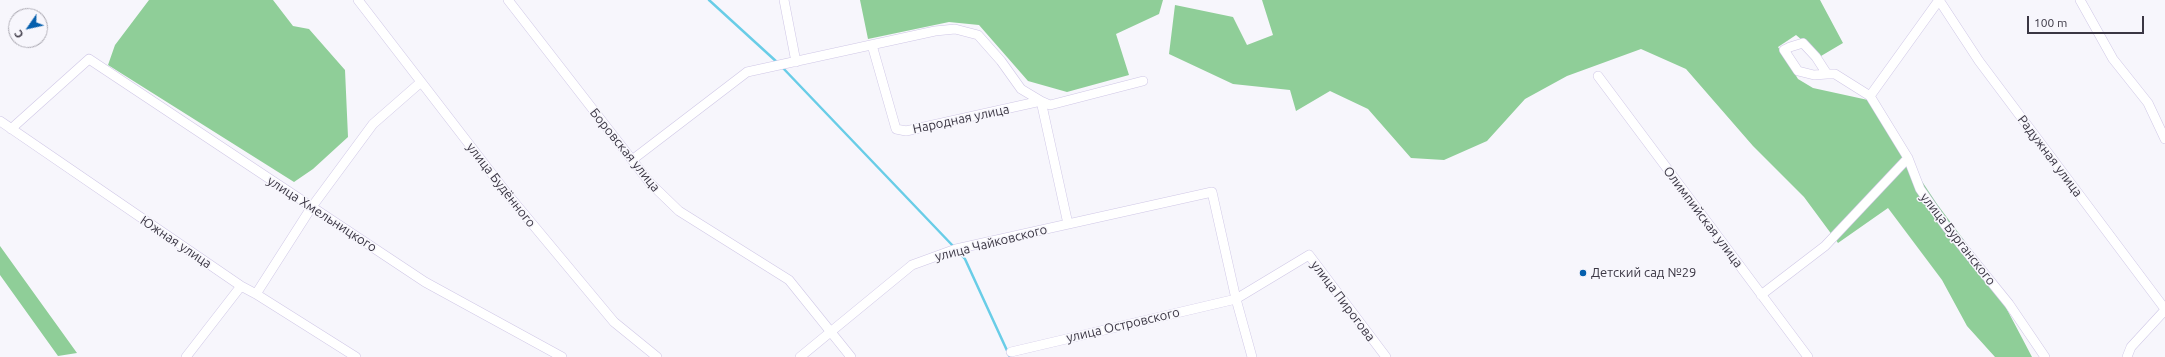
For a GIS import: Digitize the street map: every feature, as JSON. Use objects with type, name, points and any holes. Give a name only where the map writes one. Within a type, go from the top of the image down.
[{"type":"street","name":"улица Будённого","points":[[358,0],[509,196],[614,322],[657,357]]},
{"type":"street","name":"Боровская улица","points":[[508,0],[650,183],[679,211],[789,280],[851,357]]},
{"type":"street","points":[[784,0],[796,62]]},
{"type":"street","points":[[1870,96],[1939,0]]},
{"type":"street","name":"Радужная улица","points":[[1939,0],[1979,61],[2165,309]]},
{"type":"street","points":[[2080,0],[2113,59],[2148,103],[2163,136]]},
{"type":"street","name":"Народная улица","points":[[632,160],[747,72],[935,31],[955,29],[978,35],[1001,61],[1021,89],[1041,102],[1050,105],[1143,81]]},
{"type":"street","name":"улица Бурганского","points":[[1827,74],[1816,57],[1803,43],[1784,50],[1798,71],[1814,76],[1835,74],[1870,96],[1908,158],[1924,195],[1945,225],[2009,304],[2045,357]]},
{"type":"street","name":"Народная улица","points":[[872,45],[896,129],[906,131],[1041,102]]},
{"type":"street","name":"улица Хмельницкого","points":[[11,129],[89,59],[311,208],[425,282],[562,357]]},
{"type":"street","name":"Олимпийская улица","points":[[1598,76],[1808,357]]},
{"type":"street","points":[[256,294],[311,208],[373,124],[421,82]]},
{"type":"street","points":[[1041,102],[1068,224]]},
{"type":"street","name":"Южная улица","points":[[0,121],[241,286],[356,357]]},
{"type":"street","points":[[1761,295],[1825,246],[1908,158]]},
{"type":"street","name":"улица Чайковского","points":[[800,357],[912,265],[956,250],[1212,192],[1236,299]]},
{"type":"street","name":"улица Пирогова","points":[[1236,299],[1309,255],[1386,357]]},
{"type":"street","points":[[186,357],[241,286]]},
{"type":"street","points":[[1236,299],[1252,357]]},
{"type":"street","name":"улица Островского","points":[[1011,352],[1236,299]]},
{"type":"street","points":[[2127,357],[2131,347],[2165,309]]},
{"type":"green space","points":[[149,0],[273,0],[293,26],[309,29],[345,70],[348,137],[313,169],[294,182],[108,65],[115,45]]},
{"type":"green space","points":[[860,0],[1163,0],[1159,14],[1116,34],[1129,75],[1067,92],[1028,81],[979,25],[949,22],[868,39]]},
{"type":"green space","points":[[1262,0],[1820,0],[1843,43],[1821,56],[1796,35],[1778,47],[1798,79],[1813,88],[1868,100],[1937,204],[1975,255],[2001,298],[2032,357],[1995,357],[1967,326],[1942,280],[1888,208],[1838,243],[1804,197],[1753,146],[1686,69],[1641,49],[1567,76],[1525,99],[1487,141],[1444,160],[1411,158],[1368,109],[1330,91],[1296,111],[1290,90],[1233,84],[1169,54],[1175,5],[1233,17],[1247,45],[1273,35]]},
{"type":"green space","points":[[0,246],[77,353],[58,356],[0,275]]},
{"type":"waterway","points":[[709,0],[778,63]]},
{"type":"waterway","points":[[782,67],[954,247]]},
{"type":"waterway","points":[[957,250],[965,259],[1010,357]]},
{"type":"place","name":"Детский сад №29","points":[[1583,273]]}]
